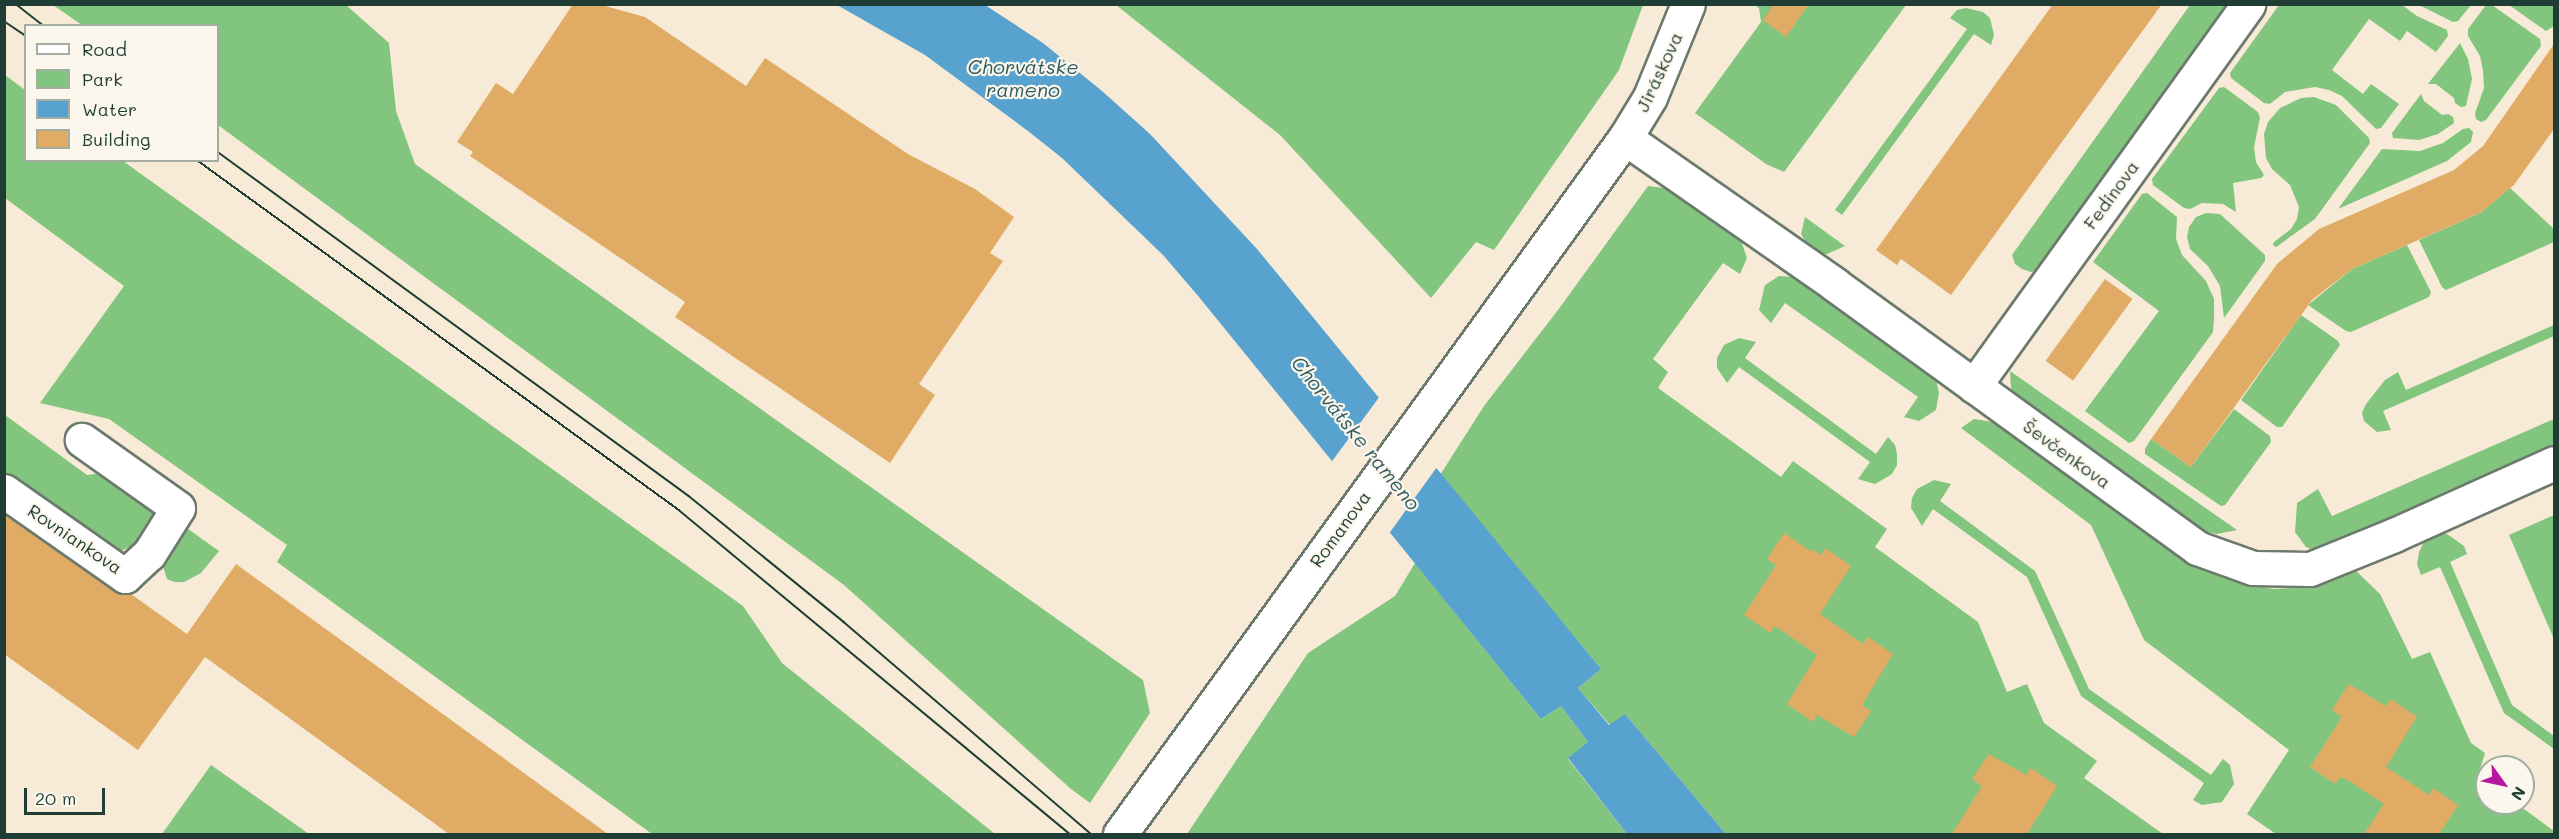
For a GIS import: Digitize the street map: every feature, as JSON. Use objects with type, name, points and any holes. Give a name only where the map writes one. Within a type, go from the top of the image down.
[{"type":"street","name":"Jiráskova","points":[[1625,138],[1650,97],[1688,4]]},
{"type":"street","name":"Fedinova","points":[[1974,386],[2248,4]]},
{"type":"street","name":"Ševčenkova","points":[[1625,138],[2197,548],[2253,568],[2310,569],[2394,535],[2554,462]]},
{"type":"street","name":"Romanova","points":[[1120,834],[1625,138]]},
{"type":"street","name":"Rovniankova","points":[[4,491],[125,576],[149,554],[178,508],[82,440]]},
{"type":"green space","points":[[53,5],[346,5],[389,43],[396,111],[415,164],[1143,680],[1150,713],[1090,803],[1071,789],[844,585],[219,126],[219,24],[81,24]]},
{"type":"green space","points":[[1116,5],[1643,5],[1619,70],[1494,250],[1476,242],[1431,298],[1280,135]]},
{"type":"green space","points":[[1755,5],[1906,5],[1784,172],[1766,164],[1695,113],[1761,22],[1759,8]]},
{"type":"green space","points":[[2190,5],[2232,5],[2038,270],[2031,272],[2022,269],[2015,264],[2012,255]]},
{"type":"green space","points":[[2279,5],[2402,5],[2417,16],[2447,30],[2448,36],[2436,52],[2407,31],[2400,41],[2369,19],[2332,70],[2363,94],[2371,84],[2399,104],[2381,128],[2376,129],[2342,96],[2329,90],[2315,87],[2285,92],[2270,104],[2264,103],[2231,78],[2230,73]]},
{"type":"green space","points":[[2419,5],[2471,5],[2458,21],[2453,22]]},
{"type":"green space","points":[[2486,5],[2492,5],[2540,39],[2541,46],[2486,120],[2481,122],[2476,119],[2475,113],[2484,88],[2483,70],[2480,56],[2468,36],[2468,29]]},
{"type":"green space","points":[[2509,5],[2554,5],[2554,26],[2546,31]]},
{"type":"green space","points":[[1966,8],[1983,12],[1990,18],[1994,35],[1991,45],[1974,34],[1842,215],[1835,210],[1967,29],[1950,18],[1957,10]]},
{"type":"green space","points":[[2460,43],[2468,59],[2472,79],[2466,106],[2461,107],[2455,103],[2454,98],[2436,84],[2428,84]]},
{"type":"green space","points":[[5,75],[24,89],[24,162],[124,162],[743,606],[782,663],[995,834],[652,834],[277,562],[287,545],[109,419],[40,403],[124,286],[5,198]]},
{"type":"green space","points":[[2224,87],[2258,112],[2260,118],[2254,147],[2256,162],[2264,175],[2261,178],[2233,183],[2236,212],[2223,204],[2202,203],[2190,209],[2184,208],[2153,185],[2152,179],[2219,88]]},
{"type":"green space","points":[[2421,94],[2424,101],[2442,115],[2448,114],[2453,117],[2454,123],[2438,134],[2419,140],[2393,138],[2392,133]]},
{"type":"green space","points":[[2314,97],[2336,105],[2369,138],[2370,143],[2315,219],[2276,247],[2273,245],[2274,242],[2291,229],[2297,219],[2299,207],[2290,185],[2272,169],[2266,158],[2264,134],[2268,122],[2280,108],[2301,98]]},
{"type":"green space","points":[[2469,128],[2473,132],[2471,142],[2447,161],[2338,209],[2382,149],[2420,151],[2443,143],[2463,129]]},
{"type":"green space","points":[[1648,186],[1671,189],[1739,235],[1747,258],[1740,274],[1723,263],[1653,359],[1668,372],[1658,388],[1781,477],[1793,461],[1887,529],[1875,547],[1978,622],[2007,692],[2027,684],[2044,723],[2097,761],[2084,778],[2163,834],[1726,834],[1625,714],[1610,725],[1578,688],[1601,669],[1440,475],[1484,406],[1558,310]]},
{"type":"green space","points":[[2510,188],[2554,229],[2554,242],[2446,290],[2442,287],[2419,240],[2480,213]]},
{"type":"green space","points":[[2147,193],[2177,217],[2176,239],[2182,255],[2206,281],[2214,299],[2213,332],[2134,441],[2129,443],[2085,411],[2159,311],[2093,262],[2142,194]]},
{"type":"green space","points":[[2206,213],[2220,214],[2265,255],[2265,261],[2224,318],[2220,286],[2208,266],[2190,249],[2187,237],[2189,227],[2196,217]]},
{"type":"green space","points":[[1805,217],[1845,246],[1827,254],[1819,254],[1810,249],[1801,234]]},
{"type":"green space","points":[[2407,245],[2431,292],[2429,297],[2351,332],[2346,331],[2308,305],[2352,269]]},
{"type":"green space","points":[[1779,276],[1797,277],[1935,375],[1939,393],[1936,410],[1919,421],[1904,417],[1918,397],[1785,303],[1771,323],[1759,310],[1765,285]]},
{"type":"green space","points":[[2301,315],[2338,341],[2340,345],[2282,427],[2277,427],[2241,400]]},
{"type":"green space","points":[[2554,325],[2554,336],[2383,411],[2391,430],[2377,432],[2364,421],[2362,413],[2366,404],[2385,380],[2398,372],[2406,390]]},
{"type":"green space","points":[[1739,338],[1756,342],[1745,358],[1876,454],[1888,437],[1895,445],[1897,454],[1897,465],[1892,474],[1875,484],[1858,479],[1870,462],[1739,367],[1727,383],[1717,368],[1717,358],[1724,345]]},
{"type":"green space","points":[[2010,371],[2237,530],[2217,534],[2197,530],[2022,404],[2011,388]]},
{"type":"green space","points":[[2234,409],[2270,436],[2271,442],[2225,505],[2221,506],[2145,454],[2145,449],[2151,439],[2191,467]]},
{"type":"green space","points":[[5,415],[87,475],[110,472],[155,506],[157,516],[146,532],[134,545],[116,553],[5,475]]},
{"type":"green space","points":[[1974,419],[1999,423],[2198,566],[2239,583],[2274,589],[2310,587],[2353,568],[2380,594],[2412,659],[2430,652],[2471,743],[2485,753],[2484,755],[2475,755],[2475,815],[2532,815],[2554,831],[2554,834],[2276,834],[2247,814],[2289,750],[2144,640],[2091,525],[1961,428]]},
{"type":"green space","points":[[2554,419],[2554,447],[2331,548],[2315,551],[2306,547],[2295,532],[2297,503],[2318,489],[2332,516]]},
{"type":"green space","points":[[1934,480],[1951,484],[1940,501],[2035,571],[2089,689],[2211,775],[2223,759],[2230,765],[2234,784],[2222,802],[2202,805],[2193,800],[2204,783],[2081,696],[2027,577],[1933,509],[1922,526],[1911,508],[1912,498],[1917,489]]},
{"type":"green space","points":[[2554,515],[2554,639],[2509,535]]},
{"type":"green space","points":[[181,524],[219,551],[201,573],[184,582],[175,582],[167,579],[162,563]]},
{"type":"green space","points":[[2434,533],[2447,534],[2464,546],[2467,554],[2450,562],[2512,705],[2554,736],[2554,749],[2504,713],[2440,567],[2421,575],[2417,564],[2419,552],[2424,542]]},
{"type":"green space","points":[[1415,563],[1541,719],[1561,706],[1588,742],[1568,759],[1627,834],[1187,834],[1308,653],[1395,596]]},
{"type":"green space","points":[[211,765],[309,834],[162,834]]},
{"type":"water","name":"Chorvátske rameno","points":[[837,5],[985,5],[1043,43],[1150,134],[1257,249],[1601,669],[1578,688],[1609,725],[1625,714],[1726,834],[1627,834],[1568,758],[1588,742],[1561,706],[1541,719],[1163,255],[1062,158],[1028,131],[925,55]]},
{"type":"pier","points":[[1380,396],[1437,467],[1388,535],[1330,464]]},
{"type":"building","points":[[573,4],[598,4],[645,17],[746,86],[765,58],[908,154],[975,189],[1014,217],[990,253],[1003,261],[919,384],[935,395],[890,463],[675,317],[685,302],[470,156],[473,152],[457,142],[496,83],[513,94]]},
{"type":"building","points":[[1774,4],[1809,4],[1786,37],[1763,20]]},
{"type":"building","points":[[2053,4],[2162,4],[1951,295],[1901,259],[1897,265],[1876,250]]},
{"type":"building","points":[[2554,44],[2554,129],[2514,185],[2480,213],[2352,269],[2312,300],[2191,467],[2151,439],[2277,264],[2319,229],[2454,170],[2483,146]]},
{"type":"building","points":[[2105,279],[2133,299],[2073,381],[2046,361]]},
{"type":"building","points":[[4,514],[114,591],[131,594],[187,634],[236,564],[608,834],[449,834],[205,657],[138,750],[4,654]]},
{"type":"building","points":[[1784,533],[1810,551],[1812,549],[1821,555],[1825,548],[1851,566],[1820,614],[1863,644],[1868,637],[1893,654],[1862,705],[1871,711],[1854,737],[1817,715],[1813,722],[1787,704],[1817,655],[1775,626],[1770,633],[1744,615],[1776,565],[1767,559]]},
{"type":"building","points":[[2349,684],[2386,706],[2391,699],[2417,717],[2386,767],[2429,795],[2433,788],[2458,805],[2439,834],[2364,834],[2384,804],[2351,782],[2340,777],[2335,784],[2310,767],[2342,717],[2332,710]]},
{"type":"building","points":[[1989,754],[2026,775],[2031,768],[2057,786],[2027,834],[1952,834],[1982,786],[1972,779]]},
{"type":"tram line","points":[[16,4],[41,24]]},
{"type":"tram line","points":[[4,21],[24,35]]},
{"type":"tram line","points":[[219,153],[689,496],[844,622],[1091,834]]},
{"type":"tram line","points":[[200,162],[679,510],[1070,834]]}]
